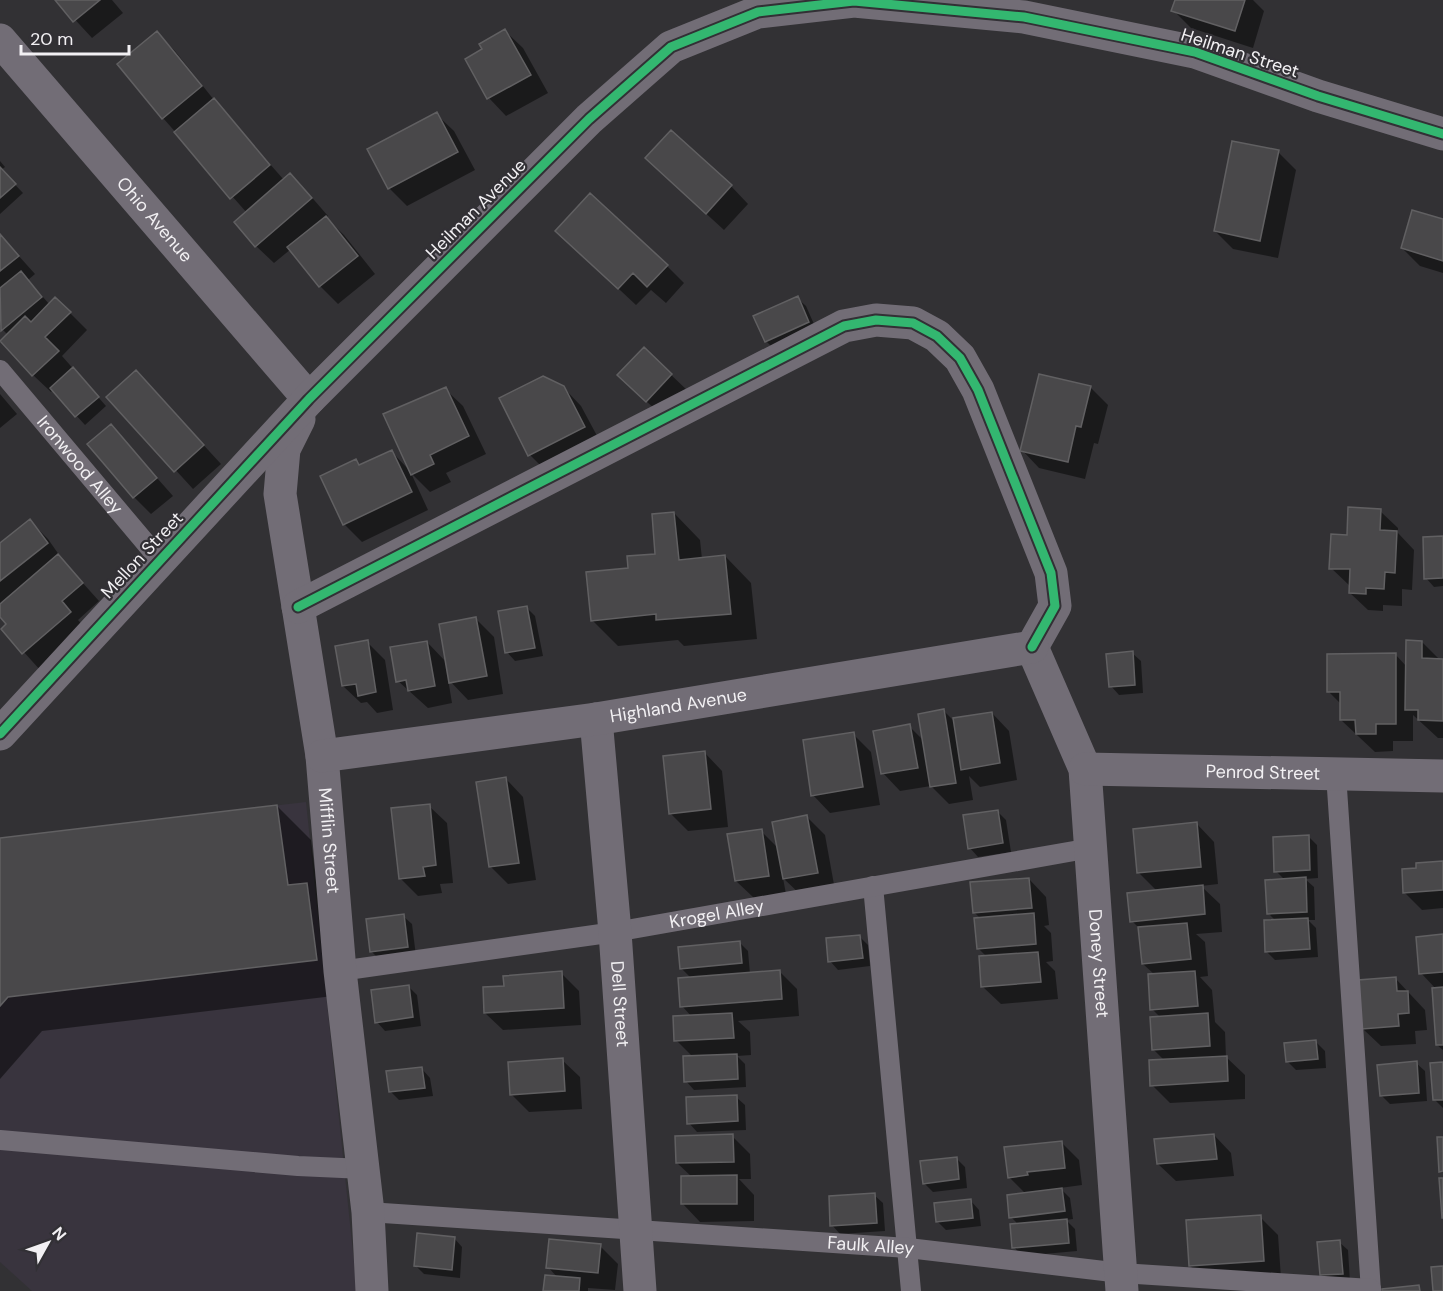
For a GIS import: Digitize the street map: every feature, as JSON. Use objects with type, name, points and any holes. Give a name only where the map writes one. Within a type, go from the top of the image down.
[{"type":"street","name":"Heilman Street","points":[[671,47],[758,12],[854,1],[1024,18],[1195,52],[1318,96],[1443,134]]},
{"type":"street","name":"Ohio Avenue","points":[[0,40],[309,399]]},
{"type":"street","name":"Heilman Avenue","points":[[309,399],[589,119],[671,47]]},
{"type":"street","points":[[298,607],[844,326],[876,320],[913,323],[937,336],[960,358],[978,390],[1051,573],[1055,606],[1032,647]]},
{"type":"street","name":"Mellon Street","points":[[5,718],[160,560],[309,399]]},
{"type":"street","name":"Mifflin Street","points":[[309,399],[284,449],[280,494],[322,756],[340,970],[364,1169],[372,1291]]},
{"type":"street","name":"Highland Avenue","points":[[322,756],[596,719],[1032,647]]},
{"type":"street","name":"Doney Street","points":[[1032,647],[1085,769],[1122,1282]]},
{"type":"street","name":"Dell Street","points":[[596,719],[615,932],[634,1231],[640,1291]]},
{"type":"street","name":"Penrod Street","points":[[1085,769],[1443,776]]},
{"type":"lane","name":"Ironwood Alley","points":[[0,370],[160,560]]},
{"type":"lane","points":[[1336,774],[1371,1290]]},
{"type":"lane","name":"Krogel Alley","points":[[340,970],[615,932],[1091,848]]},
{"type":"lane","points":[[873,886],[911,1291]]},
{"type":"lane","points":[[0,1140],[298,1166],[364,1169]]},
{"type":"lane","name":"Faulk Alley","points":[[368,1212],[908,1248],[1122,1282],[1371,1290]]},
{"type":"shaded area","points":[[306,802],[357,1291],[32,1291],[0,1262],[0,838]]},
{"type":"building","points":[[55,0],[100,0],[73,22]]},
{"type":"building","points":[[1175,0],[1245,0],[1235,31],[1171,11]]},
{"type":"building","points":[[505,29],[531,75],[487,99],[465,59],[482,49],[479,44]]},
{"type":"building","points":[[157,31],[202,86],[162,119],[117,64]]},
{"type":"building","points":[[214,98],[270,165],[230,199],[174,132]]},
{"type":"building","points":[[437,112],[458,152],[388,189],[367,149]]},
{"type":"building","points":[[671,130],[732,185],[706,214],[645,158]]},
{"type":"building","points":[[1232,141],[1279,150],[1260,241],[1214,231]]},
{"type":"building","points":[[0,167],[16,184],[0,198]]},
{"type":"building","points":[[290,173],[312,198],[255,247],[234,222]]},
{"type":"building","points":[[590,193],[668,265],[647,287],[633,273],[618,289],[555,231]]},
{"type":"building","points":[[1412,210],[1443,219],[1443,261],[1401,248]]},
{"type":"building","points":[[326,216],[358,256],[319,287],[287,247]]},
{"type":"building","points":[[0,234],[19,256],[0,271]]},
{"type":"building","points":[[21,271],[42,297],[1,331],[0,288]]},
{"type":"building","points":[[798,296],[809,322],[765,342],[753,316]]},
{"type":"building","points":[[55,297],[71,312],[45,337],[59,351],[32,376],[0,341],[25,316],[31,322]]},
{"type":"building","points":[[644,347],[672,374],[646,402],[617,375]]},
{"type":"building","points":[[73,367],[99,397],[75,417],[50,388]]},
{"type":"building","points":[[136,370],[204,445],[174,472],[106,397]]},
{"type":"building","points":[[1039,374],[1091,386],[1081,427],[1076,426],[1068,462],[1020,451]]},
{"type":"building","points":[[543,376],[564,386],[585,427],[528,456],[499,398]]},
{"type":"building","points":[[446,387],[469,436],[430,455],[434,464],[411,475],[383,414]]},
{"type":"building","points":[[111,424],[157,478],[133,498],[87,444]]},
{"type":"building","points":[[392,450],[412,492],[343,525],[320,476],[356,459],[359,465]]},
{"type":"building","points":[[1348,507],[1381,509],[1380,530],[1397,531],[1395,573],[1385,572],[1384,589],[1366,588],[1366,594],[1349,593],[1350,569],[1329,569],[1331,534],[1347,535]]},
{"type":"building","points":[[674,512],[679,560],[725,555],[731,614],[656,620],[656,614],[591,621],[586,572],[628,568],[627,556],[655,554],[652,514]]},
{"type":"building","points":[[30,519],[48,543],[0,581],[0,543]]},
{"type":"building","points":[[1443,536],[1443,578],[1424,579],[1423,537]]},
{"type":"building","points":[[58,554],[83,583],[62,601],[71,612],[22,654],[1,629],[6,624],[0,617],[0,604]]},
{"type":"building","points":[[527,606],[535,648],[505,653],[498,611]]},
{"type":"building","points":[[476,617],[487,676],[449,683],[439,624]]},
{"type":"building","points":[[368,640],[376,692],[358,696],[356,684],[342,686],[335,646]]},
{"type":"building","points":[[1406,640],[1422,641],[1422,658],[1443,659],[1443,721],[1418,720],[1418,710],[1405,710]]},
{"type":"building","points":[[427,641],[435,686],[408,691],[406,680],[396,682],[390,647]]},
{"type":"building","points":[[1133,651],[1135,685],[1109,687],[1106,654]]},
{"type":"building","points":[[1396,653],[1396,724],[1376,724],[1376,734],[1356,734],[1355,720],[1340,720],[1340,692],[1327,692],[1327,654]]},
{"type":"building","points":[[944,709],[956,783],[930,787],[918,714]]},
{"type":"building","points":[[992,712],[1000,763],[961,770],[953,718]]},
{"type":"building","points":[[910,724],[918,768],[881,774],[873,731]]},
{"type":"building","points":[[854,732],[863,787],[811,796],[803,740]]},
{"type":"building","points":[[705,751],[711,809],[669,814],[663,756]]},
{"type":"building","points":[[506,777],[519,863],[489,867],[476,782]]},
{"type":"building","points":[[430,804],[436,865],[423,867],[425,876],[399,879],[391,808]]},
{"type":"building","points":[[277,805],[288,885],[307,883],[317,960],[8,997],[0,1006],[0,838]]},
{"type":"building","points":[[998,810],[1003,843],[968,849],[963,815]]},
{"type":"building","points":[[807,815],[818,873],[783,879],[772,822]]},
{"type":"building","points":[[1197,822],[1201,867],[1137,873],[1133,829]]},
{"type":"building","points":[[762,829],[769,876],[735,881],[727,834]]},
{"type":"building","points":[[1309,835],[1310,870],[1274,872],[1273,837]]},
{"type":"building","points":[[1443,861],[1443,890],[1403,893],[1402,869],[1416,868],[1416,863]]},
{"type":"building","points":[[1306,877],[1307,912],[1267,914],[1265,880]]},
{"type":"building","points":[[1029,878],[1032,908],[973,913],[970,882]]},
{"type":"building","points":[[1203,885],[1205,914],[1130,922],[1127,893]]},
{"type":"building","points":[[1034,913],[1036,944],[977,949],[974,918]]},
{"type":"building","points":[[404,914],[408,947],[370,952],[366,919]]},
{"type":"building","points":[[1308,918],[1310,949],[1265,952],[1264,920]]},
{"type":"building","points":[[1187,923],[1191,959],[1142,964],[1138,927]]},
{"type":"building","points":[[1443,934],[1443,972],[1419,974],[1416,937]]},
{"type":"building","points":[[860,935],[863,958],[828,962],[826,938]]},
{"type":"building","points":[[740,941],[742,963],[680,969],[678,947]]},
{"type":"building","points":[[1038,952],[1041,982],[981,987],[979,956]]},
{"type":"building","points":[[780,970],[782,999],[680,1007],[678,978]]},
{"type":"building","points":[[562,971],[564,1008],[484,1013],[483,987],[504,986],[503,976]]},
{"type":"building","points":[[1195,971],[1198,1006],[1150,1010],[1148,974]]},
{"type":"building","points":[[1396,977],[1397,991],[1408,991],[1409,1013],[1398,1014],[1399,1026],[1362,1029],[1358,980]]},
{"type":"building","points":[[409,985],[413,1017],[375,1023],[371,990]]},
{"type":"building","points":[[1443,987],[1443,1045],[1436,1045],[1432,988]]},
{"type":"building","points":[[732,1013],[734,1038],[674,1041],[673,1016]]},
{"type":"building","points":[[1208,1013],[1210,1046],[1152,1050],[1150,1017]]},
{"type":"building","points":[[1316,1040],[1318,1059],[1286,1062],[1284,1043]]},
{"type":"building","points":[[737,1054],[738,1079],[684,1082],[683,1056]]},
{"type":"building","points":[[1227,1056],[1228,1081],[1150,1086],[1149,1060]]},
{"type":"building","points":[[563,1058],[565,1091],[510,1095],[508,1062]]},
{"type":"building","points":[[1417,1061],[1419,1093],[1380,1096],[1377,1065]]},
{"type":"building","points":[[1443,1062],[1443,1100],[1433,1100],[1430,1063]]},
{"type":"building","points":[[422,1067],[425,1088],[389,1092],[386,1071]]},
{"type":"building","points":[[737,1095],[738,1121],[687,1124],[686,1097]]},
{"type":"building","points":[[733,1134],[734,1162],[676,1163],[675,1136]]},
{"type":"building","points":[[1214,1134],[1217,1159],[1157,1164],[1154,1139]]},
{"type":"building","points":[[1437,1137],[1443,1137],[1443,1171],[1439,1172]]},
{"type":"building","points":[[1062,1141],[1065,1168],[1027,1172],[1028,1175],[1008,1178],[1004,1147]]},
{"type":"building","points":[[957,1157],[959,1179],[923,1184],[920,1161]]},
{"type":"building","points":[[737,1175],[737,1204],[681,1204],[681,1176]]},
{"type":"building","points":[[1439,1178],[1443,1178],[1443,1218],[1442,1218]]},
{"type":"building","points":[[1062,1188],[1065,1211],[1009,1218],[1007,1195]]},
{"type":"building","points":[[875,1193],[877,1223],[830,1226],[829,1196]]},
{"type":"building","points":[[971,1199],[973,1218],[936,1222],[934,1203]]},
{"type":"building","points":[[1261,1215],[1264,1261],[1189,1266],[1186,1220]]},
{"type":"building","points":[[1067,1219],[1069,1243],[1012,1248],[1010,1224]]},
{"type":"building","points":[[417,1233],[455,1237],[452,1270],[414,1266]]},
{"type":"building","points":[[549,1239],[601,1244],[598,1273],[546,1268]]},
{"type":"building","points":[[1340,1240],[1343,1274],[1320,1275],[1317,1242]]},
{"type":"building","points":[[1443,1266],[1443,1291],[1433,1291],[1431,1267]]},
{"type":"building","points":[[545,1275],[580,1278],[579,1291],[543,1291]]},
{"type":"building","points":[[1419,1285],[1420,1291],[1382,1291],[1382,1289]]},
{"type":"cycle path","points":[[0,734],[309,399],[589,119],[671,47],[758,12],[854,1],[1024,17],[1195,52],[1318,96],[1443,134]]},
{"type":"cycle path","points":[[298,607],[844,326],[876,320],[913,323],[937,336],[960,358],[978,390],[1051,573],[1055,606],[1032,647]]}]
